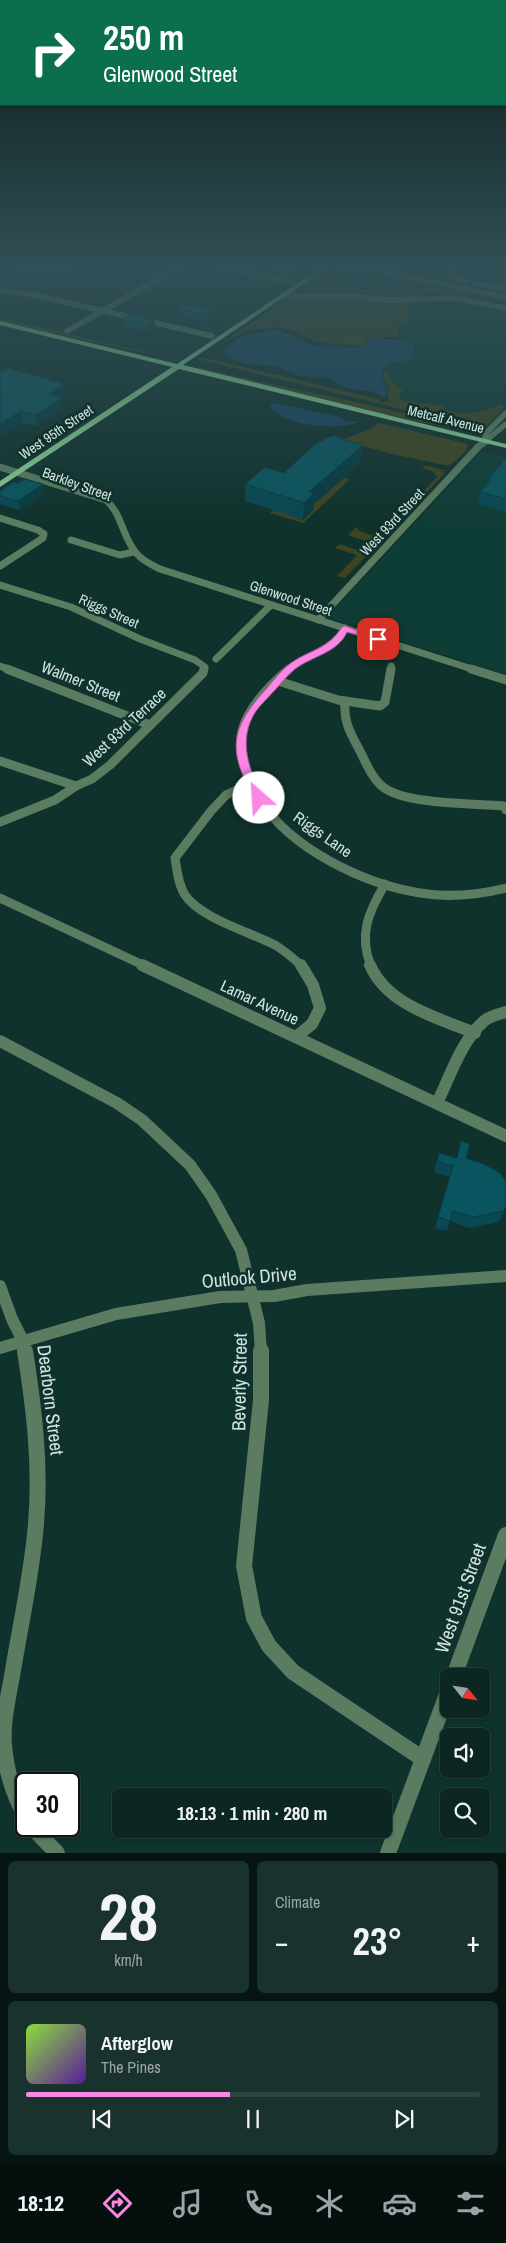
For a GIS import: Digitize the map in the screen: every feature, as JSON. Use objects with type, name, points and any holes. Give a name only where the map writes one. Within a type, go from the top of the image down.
[{"type":"main road","name":"Metcalf Avenue","points":[[124,353],[168,364],[177,362]]},
{"type":"main road","name":"Metcalf Avenue","points":[[147,353],[485,437],[495,435],[506,438]]},
{"type":"main road","name":"West 95th Street","points":[[7,472],[92,423],[188,353]]},
{"type":"main road","name":"West 95th Street","points":[[177,362],[186,361],[197,353]]},
{"type":"main road","name":"Metcalf Avenue","points":[[186,361],[485,437],[506,446]]},
{"type":"main road","name":"West 95th Street","points":[[0,485],[7,472],[168,364]]},
{"type":"main road","points":[[92,423],[89,422],[109,408],[111,401]]},
{"type":"street","name":"West 93rd Street","points":[[318,620],[506,413]]},
{"type":"street","points":[[495,435],[506,424]]},
{"type":"street","name":"Barkley Street","points":[[7,472],[92,500],[116,512],[134,552]]},
{"type":"street","points":[[0,518],[38,530],[44,534],[43,538],[0,566]]},
{"type":"street","points":[[71,540],[120,555],[134,552]]},
{"type":"street","name":"Glenwood Street","points":[[134,552],[142,560],[160,569],[506,680]]},
{"type":"street","name":"Riggs Street","points":[[0,585],[71,607],[140,639],[195,660],[205,667]]},
{"type":"street","points":[[216,659],[271,605]]},
{"type":"street","name":"Riggs Lane","points":[[345,628],[332,645],[296,664],[252,710],[242,730],[241,751],[250,782],[272,814],[303,843],[349,870],[385,884],[418,892],[447,896],[469,895],[506,888]]},
{"type":"street","name":"Walmer Street","points":[[0,666],[150,725]]},
{"type":"street","points":[[278,681],[318,695],[380,706],[385,702],[391,666]]},
{"type":"street","name":"West 93rd Terrace","points":[[0,822],[55,800],[76,786],[92,779],[110,765],[203,673],[205,667]]},
{"type":"street","points":[[345,701],[343,719],[372,774],[383,788],[395,795],[505,808]]},
{"type":"street","points":[[0,761],[76,786]]},
{"type":"street","points":[[250,782],[226,795],[211,811],[175,858],[178,878],[187,898],[218,921],[274,944],[295,958],[310,975],[320,1008],[312,1024],[296,1037]]},
{"type":"street","points":[[385,884],[368,917],[365,942],[368,956],[378,981],[399,998],[475,1033]]},
{"type":"street","name":"Lamar Avenue","points":[[0,898],[506,1136]]},
{"type":"street","points":[[437,1103],[475,1033],[490,1017],[506,1012]]},
{"type":"street","name":"Beverly Street","points":[[0,1041],[117,1103],[142,1120],[190,1165],[211,1194],[241,1250],[259,1323],[261,1400],[244,1566],[247,1593],[255,1620],[269,1646],[285,1665],[313,1686],[423,1759]]},
{"type":"street","name":"Outlook Drive","points":[[0,1348],[116,1314],[220,1297],[274,1296],[307,1290],[506,1276]]},
{"type":"street","name":"Dearborn Street","points":[[0,1286],[23,1341],[35,1415],[38,1469],[36,1524],[5,1715],[4,1745],[9,1777],[15,1798]]},
{"type":"street","name":"West 91st Street","points":[[457,1668],[506,1535]]},
{"type":"street","points":[[388,1853],[440,1713]]},
{"type":"street","points":[[41,1837],[56,1853]]},
{"type":"shaded area","points":[[407,353],[506,353],[506,409],[490,425],[385,400],[387,394],[381,378],[383,369],[392,362],[405,362]]},
{"type":"shaded area","points":[[201,357],[374,398],[382,403],[385,401],[390,402],[388,399],[389,388],[383,377],[385,371],[389,373],[390,380],[394,385],[406,388],[398,394],[401,397],[400,399],[405,401],[445,406],[442,409],[463,413],[485,410],[499,406],[498,404],[505,406],[485,427],[478,428],[197,359]]},
{"type":"shaded area","points":[[197,367],[371,405],[474,433],[374,412],[206,371]]},
{"type":"shaded area","points":[[379,423],[468,444],[466,451],[449,466],[392,454],[342,440],[370,429]]},
{"type":"shaded area","points":[[482,451],[506,457],[506,675],[330,618],[330,614]]},
{"type":"shaded area","points":[[423,466],[447,471],[439,471],[445,473],[377,545],[348,535],[357,527],[359,528],[357,530],[374,536],[378,533],[383,534],[418,497],[414,495],[420,495],[438,476],[434,475],[435,472],[424,469],[419,471],[425,467]]},
{"type":"shaded area","points":[[344,478],[350,479],[303,523],[270,513],[274,509],[303,520],[308,509]]},
{"type":"shaded area","points":[[340,544],[368,554],[345,578],[337,576],[357,555],[335,548]]},
{"type":"water","points":[[225,353],[413,353],[412,360],[389,364],[383,370],[381,376],[387,391],[385,398],[371,391],[349,389],[327,378],[300,376],[275,366],[247,364]]},
{"type":"water","points":[[276,403],[340,417],[346,422],[360,421],[340,426],[313,425],[299,422],[276,413],[269,406]]},
{"type":"building","points":[[8,368],[65,384],[49,394],[62,398],[35,415],[21,411],[0,424],[0,373]]},
{"type":"building","points":[[334,435],[343,440],[363,445],[309,492],[314,493],[304,503],[245,484],[265,467],[284,473],[315,444]]},
{"type":"building","points":[[506,458],[506,499],[480,492],[491,480],[488,479]]},
{"type":"building","points":[[25,479],[43,484],[18,501],[0,496],[0,491],[13,482],[18,483]]},
{"type":"building","points":[[461,1141],[470,1144],[466,1158],[484,1164],[500,1173],[506,1182],[506,1206],[504,1211],[473,1217],[453,1211],[450,1221],[438,1217],[453,1166],[437,1161],[439,1153],[457,1158]]},
{"type":"route","points":[[259,798],[250,782],[241,751],[240,740],[245,722],[252,710],[291,667],[332,645],[337,641],[345,628],[378,639]]}]
